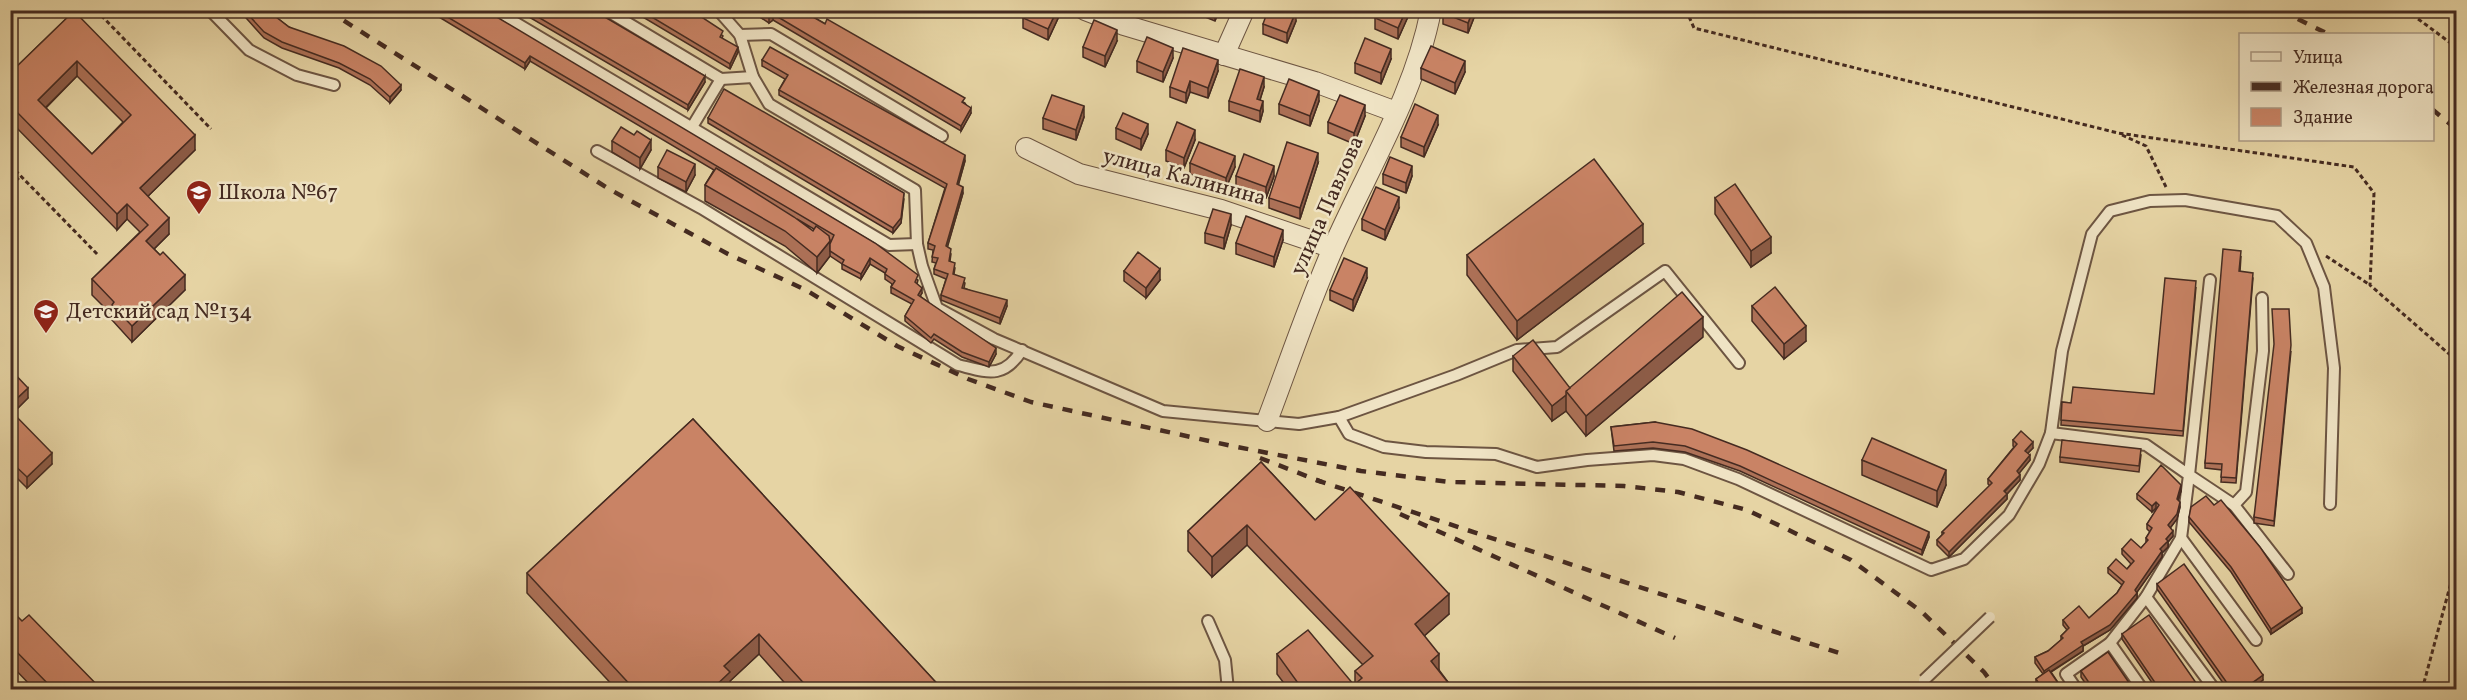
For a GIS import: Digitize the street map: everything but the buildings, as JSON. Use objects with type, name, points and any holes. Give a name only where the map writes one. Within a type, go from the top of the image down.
[{"type":"street","points":[[1085,10],[1315,82],[1396,112]]},
{"type":"street","points":[[1224,55],[1244,10]]},
{"type":"street","name":"улица Павлова","points":[[1268,421],[1333,248],[1396,112],[1426,39],[1431,10]]},
{"type":"street","name":"улица Калинина","points":[[1026,147],[1079,174],[1221,210],[1333,248]]},
{"type":"lane","points":[[210,10],[249,50],[297,75],[334,85]]},
{"type":"lane","points":[[494,10],[889,245],[917,244]]},
{"type":"lane","points":[[606,10],[721,79],[753,77]]},
{"type":"lane","points":[[718,10],[740,35],[753,77],[769,104],[915,190],[917,244],[937,308],[994,339],[1163,411],[1299,424],[1339,417],[1456,375],[1517,350],[1557,347],[1665,271],[1739,363]]},
{"type":"lane","points":[[740,35],[771,34],[942,136]]},
{"type":"lane","points":[[692,127],[721,79]]},
{"type":"lane","points":[[597,151],[701,208],[958,364],[993,373],[1014,363],[1022,350]]},
{"type":"lane","points":[[1339,417],[1349,434],[1384,447],[1426,452],[1496,454],[1537,467],[1587,460],[1653,455],[1684,459],[1738,478],[1931,570],[1964,559],[2009,515],[2039,464],[2051,433],[2062,351],[2092,234],[2110,211],[2150,201],[2185,200],[2277,216],[2306,243],[2324,287],[2334,368],[2330,504]]},
{"type":"lane","points":[[2077,690],[2066,674],[2110,643],[2146,597],[2181,538],[2210,280]]},
{"type":"lane","points":[[2234,505],[2246,492],[2263,351],[2262,298]]},
{"type":"lane","points":[[2051,433],[2146,445],[2234,505],[2288,574]]},
{"type":"lane","points":[[2181,538],[2256,640]]},
{"type":"lane","points":[[2146,597],[2215,690]]},
{"type":"lane","points":[[1924,680],[1990,617]]},
{"type":"lane","points":[[1208,621],[1225,660],[1228,690]]},
{"type":"lane","points":[[2110,643],[2143,690]]},
{"type":"path","points":[[96,10],[211,129]]},
{"type":"path","points":[[1686,10],[1694,28],[2118,133],[2354,167],[2374,194],[2370,285]]},
{"type":"path","points":[[2406,10],[2457,47]]},
{"type":"path","points":[[2118,133],[2146,146],[2173,201]]},
{"type":"path","points":[[10,165],[98,255]]},
{"type":"path","points":[[10,186],[21,176]]},
{"type":"path","points":[[2306,243],[2370,285],[2457,360]]},
{"type":"path","points":[[2422,690],[2457,564]]},
{"type":"railway","points":[[327,10],[609,189],[728,254],[806,290],[897,346],[968,379],[1031,402],[1232,446],[1361,471],[1450,482],[1624,486],[1678,492],[1747,510],[1851,560],[1922,612],[1984,672],[1997,690]]},
{"type":"railway","points":[[2280,10],[2326,33]]},
{"type":"railway","points":[[2434,111],[2456,129]]},
{"type":"railway","points":[[1260,458],[1322,482]]},
{"type":"railway","points":[[1316,480],[1839,653]]},
{"type":"railway","points":[[1400,514],[1675,638]]},
{"type":"place","name":"Школа №67","points":[[199,216]]},
{"type":"place","name":"Детский сад №134","points":[[46,335]]}]
